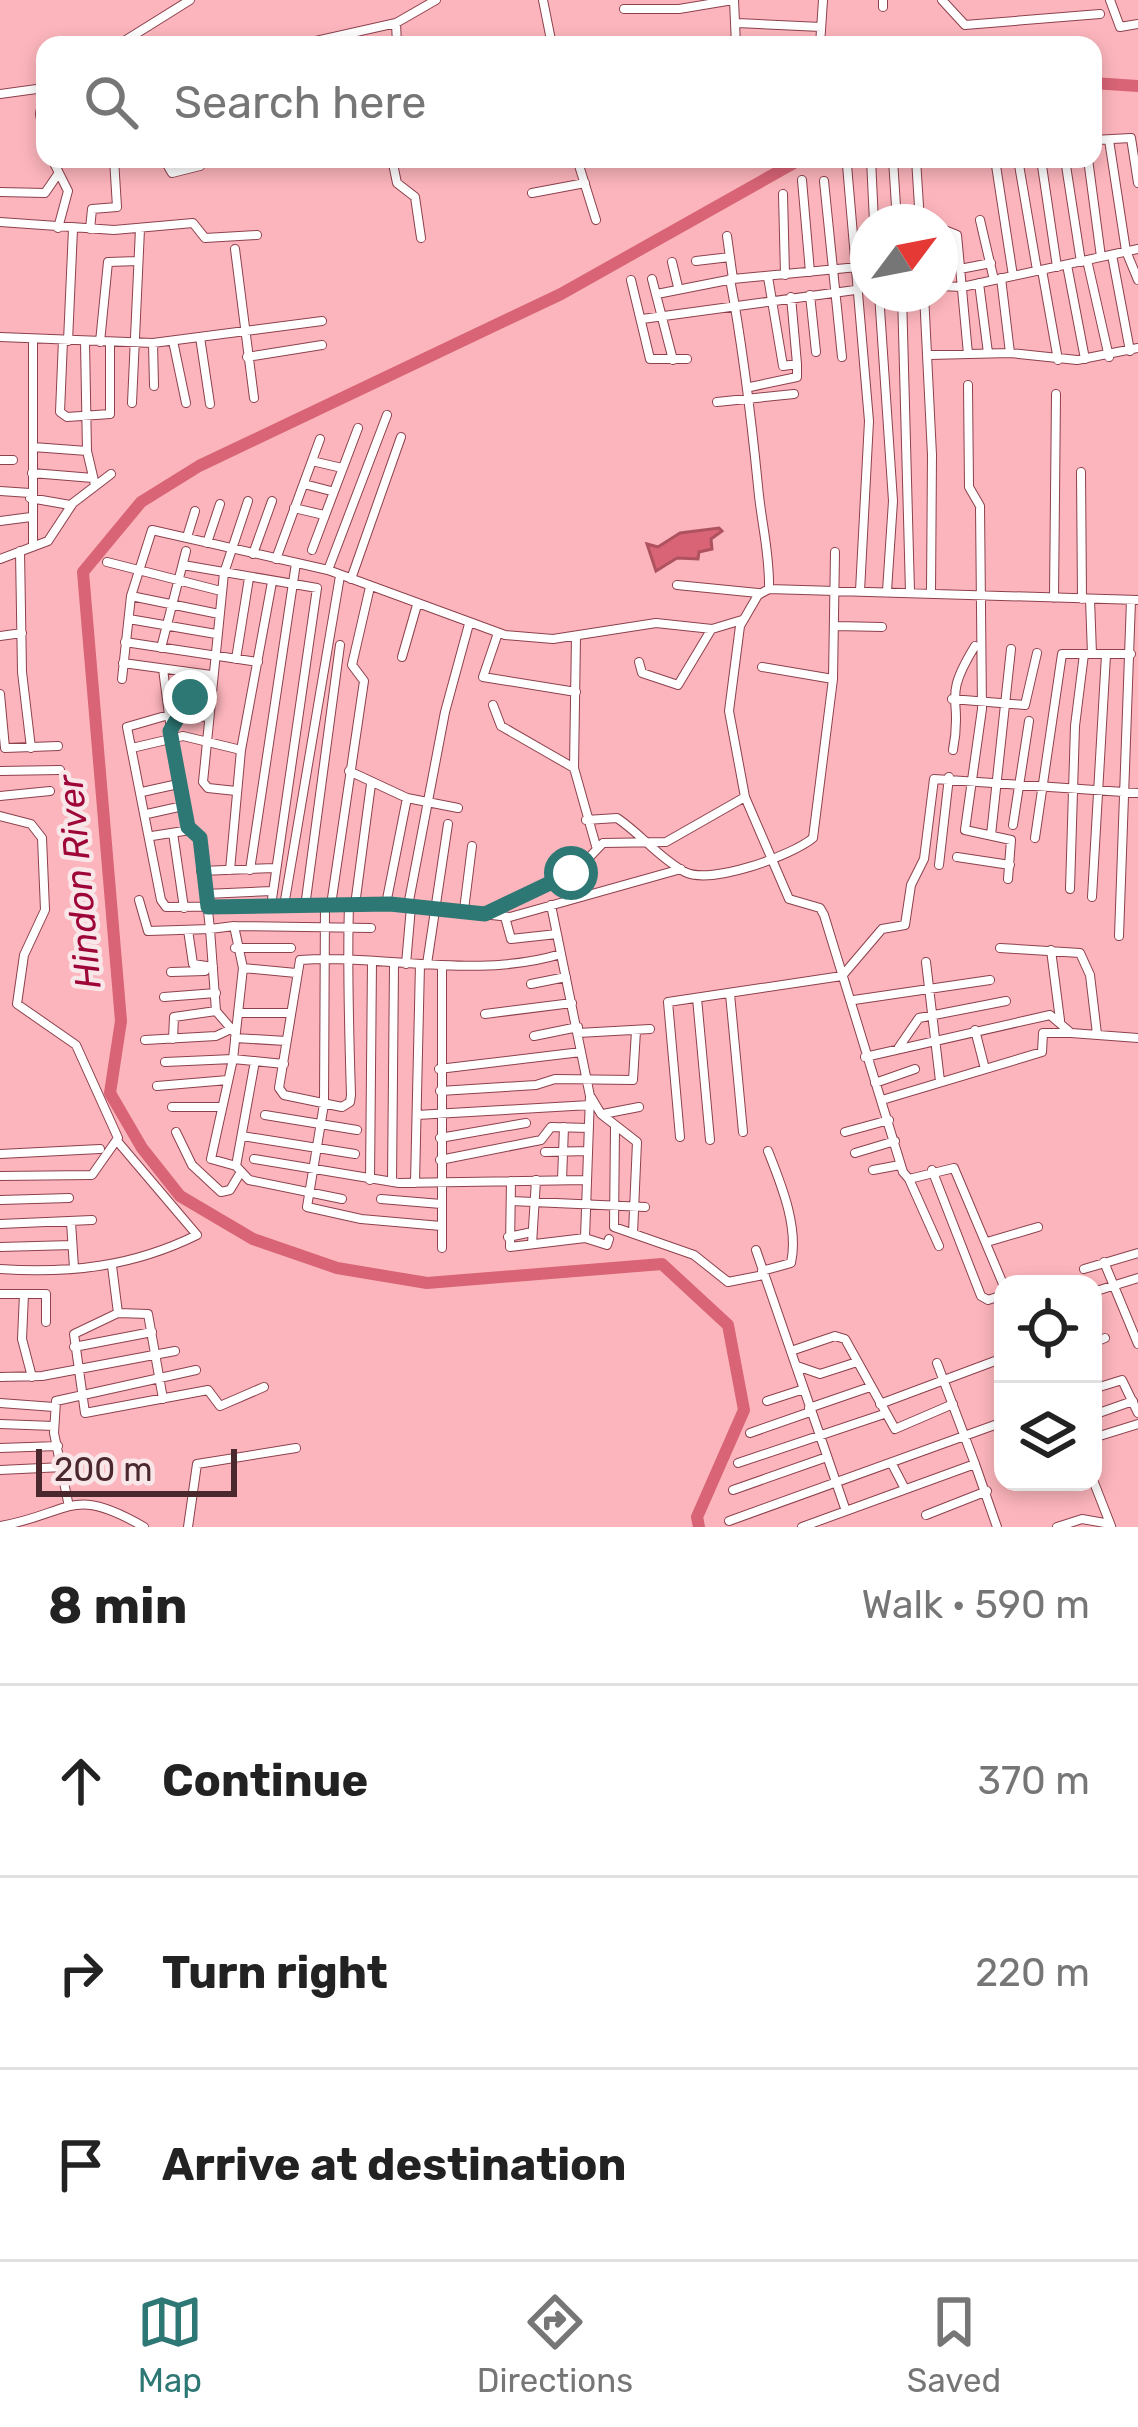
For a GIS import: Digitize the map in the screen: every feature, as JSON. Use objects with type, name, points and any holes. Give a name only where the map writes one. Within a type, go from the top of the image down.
[{"type":"street","points":[[132,36],[190,0]]},
{"type":"street","points":[[336,36],[395,22],[436,0]]},
{"type":"street","points":[[543,0],[550,36]]},
{"type":"street","points":[[624,9],[679,9],[734,0],[736,36]]},
{"type":"street","points":[[820,36],[823,0]]},
{"type":"street","points":[[942,0],[971,25],[1100,14]]},
{"type":"street","points":[[1110,0],[1120,27],[1138,24]]},
{"type":"street","points":[[395,22],[396,36]]},
{"type":"street","points":[[737,23],[821,27]]},
{"type":"street","points":[[0,94],[36,89]]},
{"type":"street","points":[[1102,140],[1131,138],[1138,183]]},
{"type":"street","points":[[1109,140],[1126,251],[1138,280]]},
{"type":"street","points":[[57,168],[68,191],[58,228]]},
{"type":"street","points":[[91,229],[92,209],[115,209],[115,168]]},
{"type":"street","points":[[394,168],[397,184],[415,197],[421,238]]},
{"type":"street","points":[[581,168],[596,220]]},
{"type":"street","points":[[847,168],[850,210]]},
{"type":"street","points":[[871,168],[873,204]]},
{"type":"street","points":[[894,168],[896,204]]},
{"type":"street","points":[[917,168],[919,204]]},
{"type":"street","points":[[996,168],[1013,276]]},
{"type":"street","points":[[1020,168],[1058,360]]},
{"type":"street","points":[[1043,168],[1084,359]]},
{"type":"street","points":[[1067,168],[1109,356]]},
{"type":"street","points":[[1089,168],[1101,257]]},
{"type":"street","points":[[0,192],[45,193],[59,172]]},
{"type":"street","points":[[116,175],[132,176]]},
{"type":"street","points":[[802,180],[810,272]]},
{"type":"street","points":[[824,181],[842,358]]},
{"type":"street","points":[[532,193],[585,183]]},
{"type":"street","points":[[783,194],[785,275]]},
{"type":"street","points":[[117,202],[133,202]]},
{"type":"street","points":[[980,220],[998,279],[1010,353]]},
{"type":"street","points":[[0,222],[73,230],[193,223],[205,238],[257,235]]},
{"type":"street","points":[[132,403],[140,229]]},
{"type":"street","points":[[73,230],[60,412],[88,417],[112,410],[105,342],[108,262],[138,261]]},
{"type":"street","points":[[727,236],[750,387],[758,491],[770,543],[764,591],[742,620],[729,711],[745,797],[794,904],[820,908],[854,1000],[865,1057],[900,1165],[939,1246]]},
{"type":"street","points":[[235,249],[254,398]]},
{"type":"street","points":[[958,287],[1138,249]]},
{"type":"street","points":[[958,252],[968,354]]},
{"type":"street","points":[[929,355],[1010,353],[1058,360],[1134,349],[1112,255]]},
{"type":"street","points":[[696,261],[730,257]]},
{"type":"street","points":[[672,262],[678,287]]},
{"type":"street","points":[[959,269],[991,263]]},
{"type":"street","points":[[657,294],[732,279],[850,268]]},
{"type":"street","points":[[768,277],[778,364],[797,364]]},
{"type":"street","points":[[652,279],[673,359]]},
{"type":"street","points":[[631,280],[650,359],[687,359]]},
{"type":"street","points":[[979,283],[988,354]]},
{"type":"street","points":[[641,319],[850,290]]},
{"type":"street","points":[[810,295],[816,352]]},
{"type":"street","points":[[750,387],[797,377],[791,297]]},
{"type":"street","points":[[857,312],[868,431],[860,591]]},
{"type":"street","points":[[880,312],[892,501],[886,591]]},
{"type":"street","points":[[903,312],[910,592]]},
{"type":"street","points":[[926,312],[931,593]]},
{"type":"street","points":[[0,347],[0,338],[153,343],[322,321]]},
{"type":"street","points":[[200,337],[210,404]]},
{"type":"street","points":[[33,339],[33,546]]},
{"type":"street","points":[[85,341],[87,451],[94,482]]},
{"type":"street","points":[[173,341],[186,403]]},
{"type":"street","points":[[153,343],[154,386]]},
{"type":"street","points":[[248,357],[322,346]]},
{"type":"street","points":[[968,385],[969,487],[980,506],[981,701],[965,830],[1011,840],[1008,879]]},
{"type":"street","points":[[716,402],[794,394]]},
{"type":"street","points":[[1054,598],[1056,394]]},
{"type":"street","points":[[271,906],[317,588],[387,415]]},
{"type":"street","points":[[312,550],[358,428]]},
{"type":"street","points":[[868,431],[889,434]]},
{"type":"street","points":[[351,579],[401,437]]},
{"type":"street","points":[[276,559],[320,439]]},
{"type":"street","points":[[32,447],[87,451]]},
{"type":"street","points":[[909,457],[932,454]]},
{"type":"street","points":[[0,460],[13,460]]},
{"type":"street","points":[[312,461],[342,469]]},
{"type":"street","points":[[1070,889],[1073,790],[1088,654],[1081,472]]},
{"type":"street","points":[[32,473],[94,482]]},
{"type":"street","points":[[0,559],[55,536],[71,505],[94,482],[111,474]]},
{"type":"street","points":[[304,484],[331,491]]},
{"type":"street","points":[[0,491],[71,505]]},
{"type":"street","points":[[236,790],[205,786],[206,739],[224,573],[248,501]]},
{"type":"street","points":[[253,554],[272,501]]},
{"type":"street","points":[[207,543],[220,504]]},
{"type":"street","points":[[294,508],[324,515]]},
{"type":"street","points":[[187,537],[195,511]]},
{"type":"street","points":[[243,515],[264,522]]},
{"type":"street","points":[[0,521],[31,517]]},
{"type":"street","points":[[122,680],[131,596],[150,531],[325,570],[498,633],[543,639],[656,623],[712,629],[742,620]]},
{"type":"street","points":[[20,551],[31,748]]},
{"type":"street","points":[[161,648],[186,551]]},
{"type":"street","points":[[586,820],[616,818],[698,877],[774,860],[809,843],[815,833],[833,679],[835,552]]},
{"type":"street","points":[[106,562],[137,574],[221,591]]},
{"type":"street","points":[[250,870],[296,563]]},
{"type":"street","points":[[183,565],[317,588]]},
{"type":"street","points":[[284,906],[340,576]]},
{"type":"street","points":[[236,658],[249,578]]},
{"type":"street","points":[[230,870],[241,751],[272,582]]},
{"type":"street","points":[[677,585],[1134,600],[1134,724],[1123,793],[1120,936]]},
{"type":"street","points":[[370,587],[352,665],[364,681],[328,905],[324,1104],[307,1193],[310,1209],[441,1226]]},
{"type":"street","points":[[131,596],[219,614]]},
{"type":"street","points":[[402,657],[417,604]]},
{"type":"street","points":[[128,619],[216,634]]},
{"type":"street","points":[[406,964],[410,907],[445,712],[469,623]]},
{"type":"street","points":[[836,626],[883,627]]},
{"type":"street","points":[[639,662],[642,673],[678,685],[712,629]]},
{"type":"street","points":[[0,636],[22,633]]},
{"type":"street","points":[[498,633],[483,677],[577,692]]},
{"type":"street","points":[[576,636],[574,768],[596,846]]},
{"type":"street","points":[[953,750],[952,699],[961,663],[978,639]]},
{"type":"street","points":[[125,642],[258,662]]},
{"type":"street","points":[[329,645],[356,643]]},
{"type":"street","points":[[305,907],[340,645]]},
{"type":"street","points":[[991,836],[1011,649]]},
{"type":"street","points":[[952,699],[1027,703],[1037,653]]},
{"type":"street","points":[[1035,838],[1061,656],[1131,654]]},
{"type":"street","points":[[1092,898],[1106,655]]},
{"type":"street","points":[[123,663],[211,675]]},
{"type":"street","points":[[762,668],[833,679]]},
{"type":"street","points":[[164,669],[178,784],[190,830],[200,838],[216,1011],[234,1033]]},
{"type":"street","points":[[256,684],[278,686]]},
{"type":"street","points":[[0,694],[5,748],[58,746]]},
{"type":"street","points":[[170,735],[194,695],[209,697]]},
{"type":"street","points":[[253,698],[274,703]]},
{"type":"street","points":[[493,705],[501,726],[574,768]]},
{"type":"street","points":[[207,717],[180,713],[129,723],[160,900],[166,908],[386,904],[505,917],[681,869]]},
{"type":"street","points":[[296,714],[330,723]]},
{"type":"street","points":[[1013,825],[1029,721]]},
{"type":"street","points":[[132,748],[170,735],[206,739],[241,751]]},
{"type":"street","points":[[290,767],[323,770]]},
{"type":"street","points":[[0,771],[60,770]]},
{"type":"street","points":[[349,771],[407,798],[458,808]]},
{"type":"street","points":[[939,865],[949,778]]},
{"type":"street","points":[[680,1137],[666,1006],[673,1000],[842,976],[881,929],[906,922],[911,885],[924,859],[932,782],[949,778],[1138,793]]},
{"type":"street","points":[[142,792],[178,784]]},
{"type":"street","points":[[292,929],[291,948],[298,961],[280,1092],[347,1106],[351,1095],[348,928],[371,784]]},
{"type":"street","points":[[0,796],[50,791]]},
{"type":"street","points":[[485,914],[578,869],[596,846],[680,837],[745,797]]},
{"type":"street","points":[[386,904],[407,798]]},
{"type":"street","points":[[147,814],[183,806]]},
{"type":"street","points":[[0,816],[31,824],[42,838],[45,910],[22,962],[17,1004],[76,1045],[118,1142],[131,1151],[169,1208],[198,1233],[159,1255],[112,1266],[0,1269]]},
{"type":"street","points":[[415,1183],[424,964],[448,824]]},
{"type":"street","points":[[152,836],[190,830]]},
{"type":"street","points":[[173,832],[184,908]]},
{"type":"street","points":[[464,910],[472,846]]},
{"type":"street","points":[[958,857],[1010,866]]},
{"type":"street","points":[[201,871],[274,868]]},
{"type":"street","points":[[205,894],[272,892]]},
{"type":"street","points":[[140,900],[148,931],[234,926],[371,928]]},
{"type":"street","points":[[551,905],[590,1100],[585,1238]]},
{"type":"street","points":[[505,917],[511,939],[557,934]]},
{"type":"street","points":[[234,926],[235,948],[243,968],[239,1013],[209,1156],[307,1193],[342,1199]]},
{"type":"street","points":[[188,930],[193,964],[213,969]]},
{"type":"street","points":[[235,948],[291,948]]},
{"type":"street","points":[[1000,948],[1083,955],[1096,1034]]},
{"type":"street","points":[[1052,950],[1060,1021]]},
{"type":"street","points":[[298,961],[349,958],[394,964],[508,965],[561,953]]},
{"type":"street","points":[[370,1180],[372,962]]},
{"type":"street","points":[[926,962],[940,1081]]},
{"type":"street","points":[[392,1182],[394,964]]},
{"type":"street","points":[[442,964],[442,1248]]},
{"type":"street","points":[[243,968],[296,973]]},
{"type":"street","points":[[171,972],[213,969]]},
{"type":"street","points":[[531,983],[566,977]]},
{"type":"street","points":[[854,1000],[990,980]]},
{"type":"street","points":[[164,997],[216,993]]},
{"type":"street","points":[[730,994],[743,1132]]},
{"type":"street","points":[[697,998],[710,1140]]},
{"type":"street","points":[[898,1048],[914,1022],[930,1015],[1006,1001]]},
{"type":"street","points":[[485,1014],[572,1003]]},
{"type":"street","points":[[172,1039],[174,1017],[216,1011]]},
{"type":"street","points":[[239,1013],[290,1013]]},
{"type":"street","points":[[865,1057],[1050,1015],[1071,1033]]},
{"type":"street","points":[[534,1036],[650,1029]]},
{"type":"street","points":[[440,1091],[636,1078],[636,1030]]},
{"type":"street","points":[[975,1030],[985,1069]]},
{"type":"street","points":[[882,1100],[1044,1051],[1047,1032],[1138,1038]]},
{"type":"street","points":[[146,1040],[234,1033],[286,1041]]},
{"type":"street","points":[[439,1069],[581,1052]]},
{"type":"street","points":[[165,1062],[233,1058],[284,1064]]},
{"type":"street","points":[[176,1132],[192,1166],[221,1192],[230,1190],[238,1170],[255,1061]]},
{"type":"street","points":[[875,1083],[915,1069]]},
{"type":"street","points":[[158,1086],[228,1080]]},
{"type":"street","points":[[416,1115],[590,1100]]},
{"type":"street","points":[[590,1100],[637,1142],[640,1207],[633,1233]]},
{"type":"street","points":[[172,1107],[221,1107]]},
{"type":"street","points":[[601,1114],[639,1107]]},
{"type":"street","points":[[265,1115],[357,1130]]},
{"type":"street","points":[[845,1132],[889,1120]]},
{"type":"street","points":[[440,1138],[526,1123]]},
{"type":"street","points":[[615,1126],[612,1225],[694,1255],[730,1283],[791,1263],[788,1210],[768,1150]]},
{"type":"street","points":[[562,1180],[564,1127]]},
{"type":"street","points":[[440,1160],[541,1140],[548,1128],[589,1128]]},
{"type":"street","points":[[242,1136],[355,1154]]},
{"type":"street","points":[[855,1153],[895,1141]]},
{"type":"street","points":[[0,1176],[92,1175],[118,1142]]},
{"type":"street","points":[[0,1154],[100,1149]]},
{"type":"street","points":[[545,1152],[588,1151]]},
{"type":"street","points":[[254,1159],[392,1182],[586,1180]]},
{"type":"street","points":[[873,1170],[900,1165]]},
{"type":"street","points":[[909,1179],[932,1170],[956,1169],[1000,1275]]},
{"type":"street","points":[[932,1170],[981,1295],[994,1298]]},
{"type":"street","points":[[532,1244],[536,1179]]},
{"type":"street","points":[[512,1181],[510,1247],[585,1238],[606,1244],[609,1239]]},
{"type":"street","points":[[0,1200],[69,1198]]},
{"type":"street","points":[[381,1199],[441,1204]]},
{"type":"street","points":[[511,1201],[640,1207]]},
{"type":"street","points":[[925,1216],[945,1206]]},
{"type":"street","points":[[0,1224],[92,1220]]},
{"type":"street","points":[[71,1222],[74,1268]]},
{"type":"street","points":[[987,1242],[1038,1227]]},
{"type":"street","points":[[508,1237],[532,1232]]},
{"type":"street","points":[[0,1247],[72,1245]]},
{"type":"street","points":[[755,1250],[846,1511]]},
{"type":"street","points":[[1084,1269],[1138,1253]]},
{"type":"street","points":[[1104,1262],[1138,1344]]},
{"type":"street","points":[[112,1266],[118,1313]]},
{"type":"street","points":[[1102,1289],[1138,1277]]},
{"type":"street","points":[[0,1294],[46,1294],[46,1322]]},
{"type":"street","points":[[24,1294],[22,1339],[32,1377]]},
{"type":"street","points":[[163,1399],[147,1312],[118,1313],[80,1327],[74,1347],[86,1414],[163,1399],[208,1390],[220,1406],[263,1387]]},
{"type":"street","points":[[74,1347],[152,1332]]},
{"type":"street","points":[[791,1351],[840,1336],[895,1429],[953,1404]]},
{"type":"street","points":[[0,1377],[32,1377],[176,1351]]},
{"type":"street","points":[[738,1463],[820,1435],[994,1361]]},
{"type":"street","points":[[794,1364],[820,1374],[857,1362]]},
{"type":"street","points":[[937,1363],[997,1527]]},
{"type":"street","points":[[68,1502],[54,1426],[54,1406],[60,1398],[196,1370]]},
{"type":"street","points":[[1102,1386],[1123,1380],[1138,1413]]},
{"type":"street","points":[[750,1433],[870,1388]]},
{"type":"street","points":[[767,1401],[801,1390]]},
{"type":"street","points":[[1102,1411],[1134,1396]]},
{"type":"street","points":[[0,1402],[54,1406]]},
{"type":"street","points":[[0,1424],[54,1426]]},
{"type":"street","points":[[1102,1435],[1138,1424]]},
{"type":"street","points":[[730,1521],[994,1426]]},
{"type":"street","points":[[0,1448],[59,1446]]},
{"type":"street","points":[[188,1527],[197,1464],[296,1448]]},
{"type":"street","points":[[733,1490],[827,1457]]},
{"type":"street","points":[[892,1464],[905,1489]]},
{"type":"street","points":[[802,1527],[975,1464]]},
{"type":"street","points":[[0,1470],[63,1466]]},
{"type":"street","points":[[926,1515],[987,1491]]},
{"type":"street","points":[[1097,1491],[1111,1525]]},
{"type":"street","points":[[0,1526],[68,1502],[111,1508],[144,1527]]},
{"type":"street","points":[[1058,1527],[1082,1519],[1111,1525]]},
{"type":"shaded area","points":[[722,531],[711,539],[712,549],[699,552],[698,559],[677,558],[656,571],[647,544],[658,547],[680,533]]},
{"type":"waterway","name":"Hindon River","points":[[1102,84],[1138,86]]},
{"type":"waterway","name":"Hindon River","points":[[699,1527],[697,1517],[744,1410],[728,1325],[662,1264],[427,1283],[337,1268],[253,1239],[180,1196],[142,1148],[110,1093],[121,1021],[83,572],[141,502],[199,466],[561,294],[785,168]]},
{"type":"route","points":[[190,697],[170,731],[188,827],[200,838],[208,907],[390,904],[485,914],[571,873]]}]
